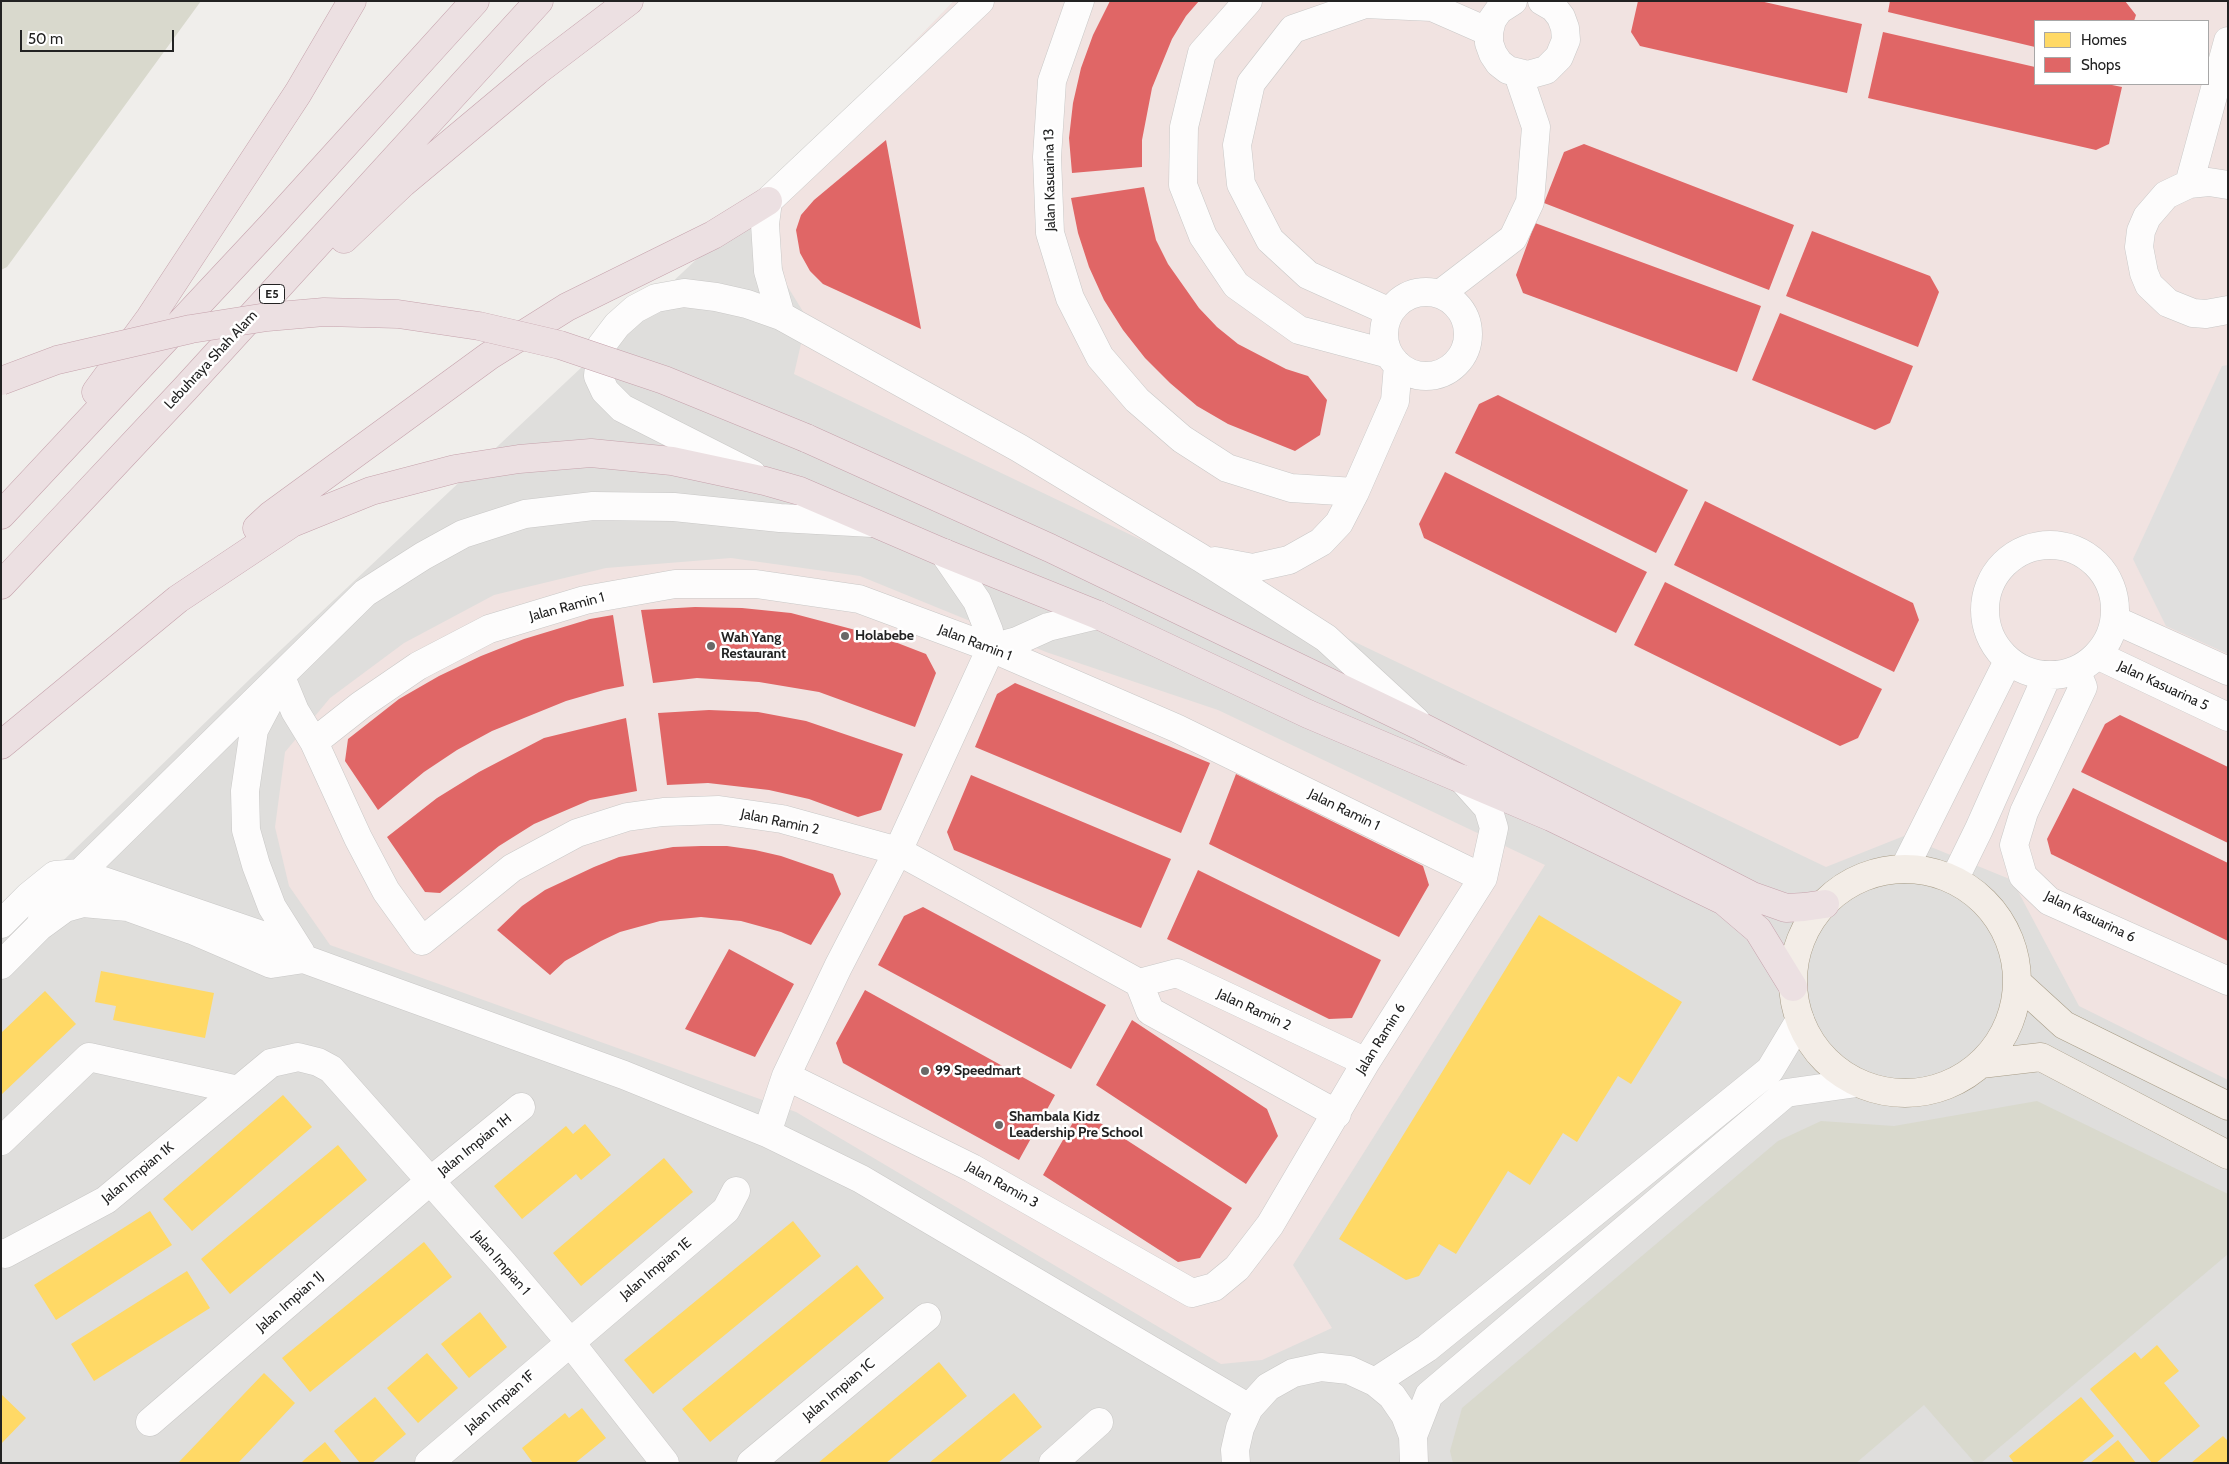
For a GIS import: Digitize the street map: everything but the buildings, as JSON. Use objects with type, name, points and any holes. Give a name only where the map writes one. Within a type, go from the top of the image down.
[{"type":"highway","points":[[33,481],[150,318],[298,93],[352,1]]},
{"type":"highway","points":[[1,515],[273,224],[475,1]]},
{"type":"highway","name":"Lebuhraya Shah Alam","points":[[1,585],[185,389],[539,1]]},
{"type":"highway","points":[[185,389],[403,183],[537,71],[629,1]]},
{"type":"highway","points":[[1,745],[178,599],[271,515],[489,356],[567,307],[713,235],[768,201]]},
{"type":"highway","points":[[1,381],[56,360],[210,326],[267,317],[324,312],[398,314],[479,326],[560,345],[664,380],[806,438],[1050,548],[1422,727],[1752,896],[1786,908],[1825,904]]},
{"type":"highway","points":[[178,599],[292,523],[372,491],[455,469],[519,459],[591,453],[672,461],[765,480],[800,491],[944,553],[1098,615],[1308,714],[1551,818],[1724,901],[1758,930],[1793,987]]},
{"type":"main road","points":[[1904,869],[1929,871],[1954,880],[1981,897],[2001,922],[2014,951],[2018,983],[2013,1013],[2000,1041],[1981,1064],[1959,1079],[1926,1091],[1908,1093],[1882,1091],[1857,1083],[1832,1067],[1813,1045],[1800,1020],[1793,987],[1796,957],[1804,935],[1825,904],[1848,885],[1874,874],[1904,869]]},
{"type":"main road","points":[[2018,983],[2064,1025],[2228,1106]]},
{"type":"main road","points":[[1981,1064],[2041,1057],[2228,1155]]},
{"type":"street","points":[[781,316],[768,271],[766,224],[768,201],[980,1]]},
{"type":"street","name":"Jalan Kasuarina 13","points":[[1085,1],[1075,13],[1052,81],[1047,157],[1050,233],[1070,298],[1100,357],[1138,400],[1182,439],[1227,468],[1291,488],[1355,492]]},
{"type":"street","points":[[1201,558],[1253,568],[1289,560],[1321,542],[1339,523],[1355,492],[1395,401],[1393,360],[1384,333],[1390,312],[1399,302],[1412,294],[1426,292],[1440,294],[1457,306],[1463,314],[1467,339],[1461,355],[1448,370],[1430,375],[1408,372],[1393,360],[1299,330],[1236,285],[1203,236],[1183,185],[1184,128],[1202,53],[1248,1]]},
{"type":"street","points":[[1514,1],[1499,10],[1492,20],[1489,43],[1496,58],[1508,70],[1518,74],[1538,74],[1546,70],[1559,57],[1566,40],[1565,28],[1552,5]]},
{"type":"street","points":[[1390,312],[1308,275],[1270,240],[1241,184],[1237,145],[1251,83],[1293,29],[1365,4],[1432,7],[1489,32]]},
{"type":"street","points":[[2189,184],[2228,41]]},
{"type":"street","points":[[1440,294],[1513,238],[1530,202],[1536,127],[1518,74]]},
{"type":"street","points":[[2228,185],[2209,182],[2189,184],[2166,195],[2147,217],[2141,231],[2139,247],[2144,273],[2158,295],[2180,310],[2206,314],[2228,310]]},
{"type":"street","points":[[765,480],[622,408],[605,391],[598,376],[601,346],[616,324],[635,309],[656,298],[684,293],[716,297],[747,304],[781,316],[1019,448],[1201,558],[1326,638],[1422,727]]},
{"type":"street","points":[[39,927],[49,906],[80,873],[365,593],[423,556],[463,534],[526,514],[593,506],[674,507],[780,518],[872,523]]},
{"type":"street","points":[[2058,545],[2080,552],[2098,564],[2107,576],[2113,590],[2116,605],[2115,620],[2109,639],[2087,663],[2047,676],[2027,671],[2008,661],[1991,638],[1984,610],[1987,593],[1993,578],[2003,564],[2029,548],[2058,545]]},
{"type":"street","points":[[766,1133],[786,1076],[838,967],[898,852],[991,648],[990,631],[977,602],[944,553]]},
{"type":"street","name":"Jalan Ramin 1","points":[[314,742],[361,705],[418,666],[488,629],[585,600],[675,584],[756,584],[860,599],[991,648],[1176,728],[1483,878]]},
{"type":"street","points":[[991,648],[1048,627],[1098,615]]},
{"type":"street","points":[[2115,620],[2228,672]]},
{"type":"street","points":[[1904,869],[2008,661]]},
{"type":"street","name":"Jalan Kasuarina 5","points":[[2087,663],[2228,717]]},
{"type":"street","name":"Jalan Kasuarina 6","points":[[2087,663],[2082,687],[2024,812],[2014,845],[2023,876],[2049,901],[2228,981]]},
{"type":"street","points":[[281,676],[295,711],[314,742]]},
{"type":"street","points":[[281,676],[254,730],[245,791],[246,830],[256,865],[272,907],[292,936],[304,958]]},
{"type":"street","points":[[1954,880],[1979,829],[2047,676]]},
{"type":"street","name":"Jalan Ramin 2","points":[[314,742],[358,838],[386,891],[422,941],[512,868],[577,833],[627,818],[663,812],[719,810],[782,819],[898,852],[1139,983],[1177,974],[1366,1062]]},
{"type":"street","name":"Jalan Ramin 6","points":[[1214,1287],[1237,1268],[1270,1225],[1366,1062],[1483,878],[1494,828],[1488,808],[1462,779]]},
{"type":"street","points":[[1,924],[29,896],[55,875],[80,873],[282,942],[304,958],[624,1075],[766,1133],[862,1179],[1249,1408]]},
{"type":"street","points":[[1,965],[39,927],[65,908],[83,903],[128,907],[147,913],[271,964],[304,958]]},
{"type":"street","points":[[1139,983],[1150,1011],[1337,1114]]},
{"type":"street","points":[[1375,1382],[1428,1348],[1770,1070],[1800,1020]]},
{"type":"street","name":"Jalan Impian 1K","points":[[1,1254],[5,1254],[106,1200],[271,1063],[298,1057],[318,1062],[331,1069]]},
{"type":"street","points":[[1,1141],[89,1058],[238,1090]]},
{"type":"street","name":"Jalan Impian 1","points":[[331,1069],[429,1182],[504,1264],[570,1342],[665,1463]]},
{"type":"street","name":"Jalan Ramin 3","points":[[786,1076],[972,1168],[1192,1293],[1214,1287]]},
{"type":"street","points":[[1413,1450],[1429,1395],[1786,1093],[1857,1083]]},
{"type":"street","name":"Jalan Impian 1H","points":[[429,1182],[521,1107]]},
{"type":"street","name":"Jalan Impian 1J","points":[[150,1422],[429,1182]]},
{"type":"street","name":"Jalan Impian 1E","points":[[570,1342],[726,1210],[736,1191]]},
{"type":"street","name":"Jalan Impian 1C","points":[[751,1463],[927,1317]]},
{"type":"street","name":"Jalan Impian 1F","points":[[429,1463],[570,1342]]},
{"type":"street","points":[[1236,1463],[1235,1450],[1240,1428],[1249,1408],[1268,1387],[1293,1373],[1321,1367],[1349,1370],[1375,1382],[1392,1396],[1405,1415],[1413,1450]]},
{"type":"street","points":[[1053,1463],[1099,1422]]},
{"type":"shaded area","points":[[1,1],[201,1],[7,267],[1,270]]},
{"type":"shaded area","points":[[954,1],[2228,1],[2228,1463],[1,1463],[1,921],[251,678],[766,194]]},
{"type":"shaded area","points":[[954,1],[2228,1],[2228,1080],[2079,1006],[2012,880],[1904,836],[1826,867],[794,374],[807,318],[786,284],[766,194]]},
{"type":"shaded area","points":[[2228,365],[2228,654],[2166,626],[2133,559],[2222,366]]},
{"type":"shaded area","points":[[731,558],[860,576],[1046,652],[1218,710],[1545,865],[1293,1265],[1332,1328],[1262,1360],[1221,1364],[796,1112],[330,945],[289,886],[275,827],[285,752],[330,698],[404,643],[494,595],[606,568]]},
{"type":"shaded area","points":[[2037,1101],[2228,1194],[2228,1254],[1981,1463],[1975,1463],[1924,1405],[1856,1463],[1453,1463],[1450,1451],[1462,1408],[1778,1141],[1821,1121],[1894,1126]]},
{"type":"place","name":"Holabebe","points":[[845,636]]},
{"type":"place","name":"Wah Yang Restaurant","points":[[711,646]]},
{"type":"place","name":"99 Speedmart","points":[[925,1071]]},
{"type":"place","name":"Shambala Kidz Leadership Pre School","points":[[999,1125]]}]
